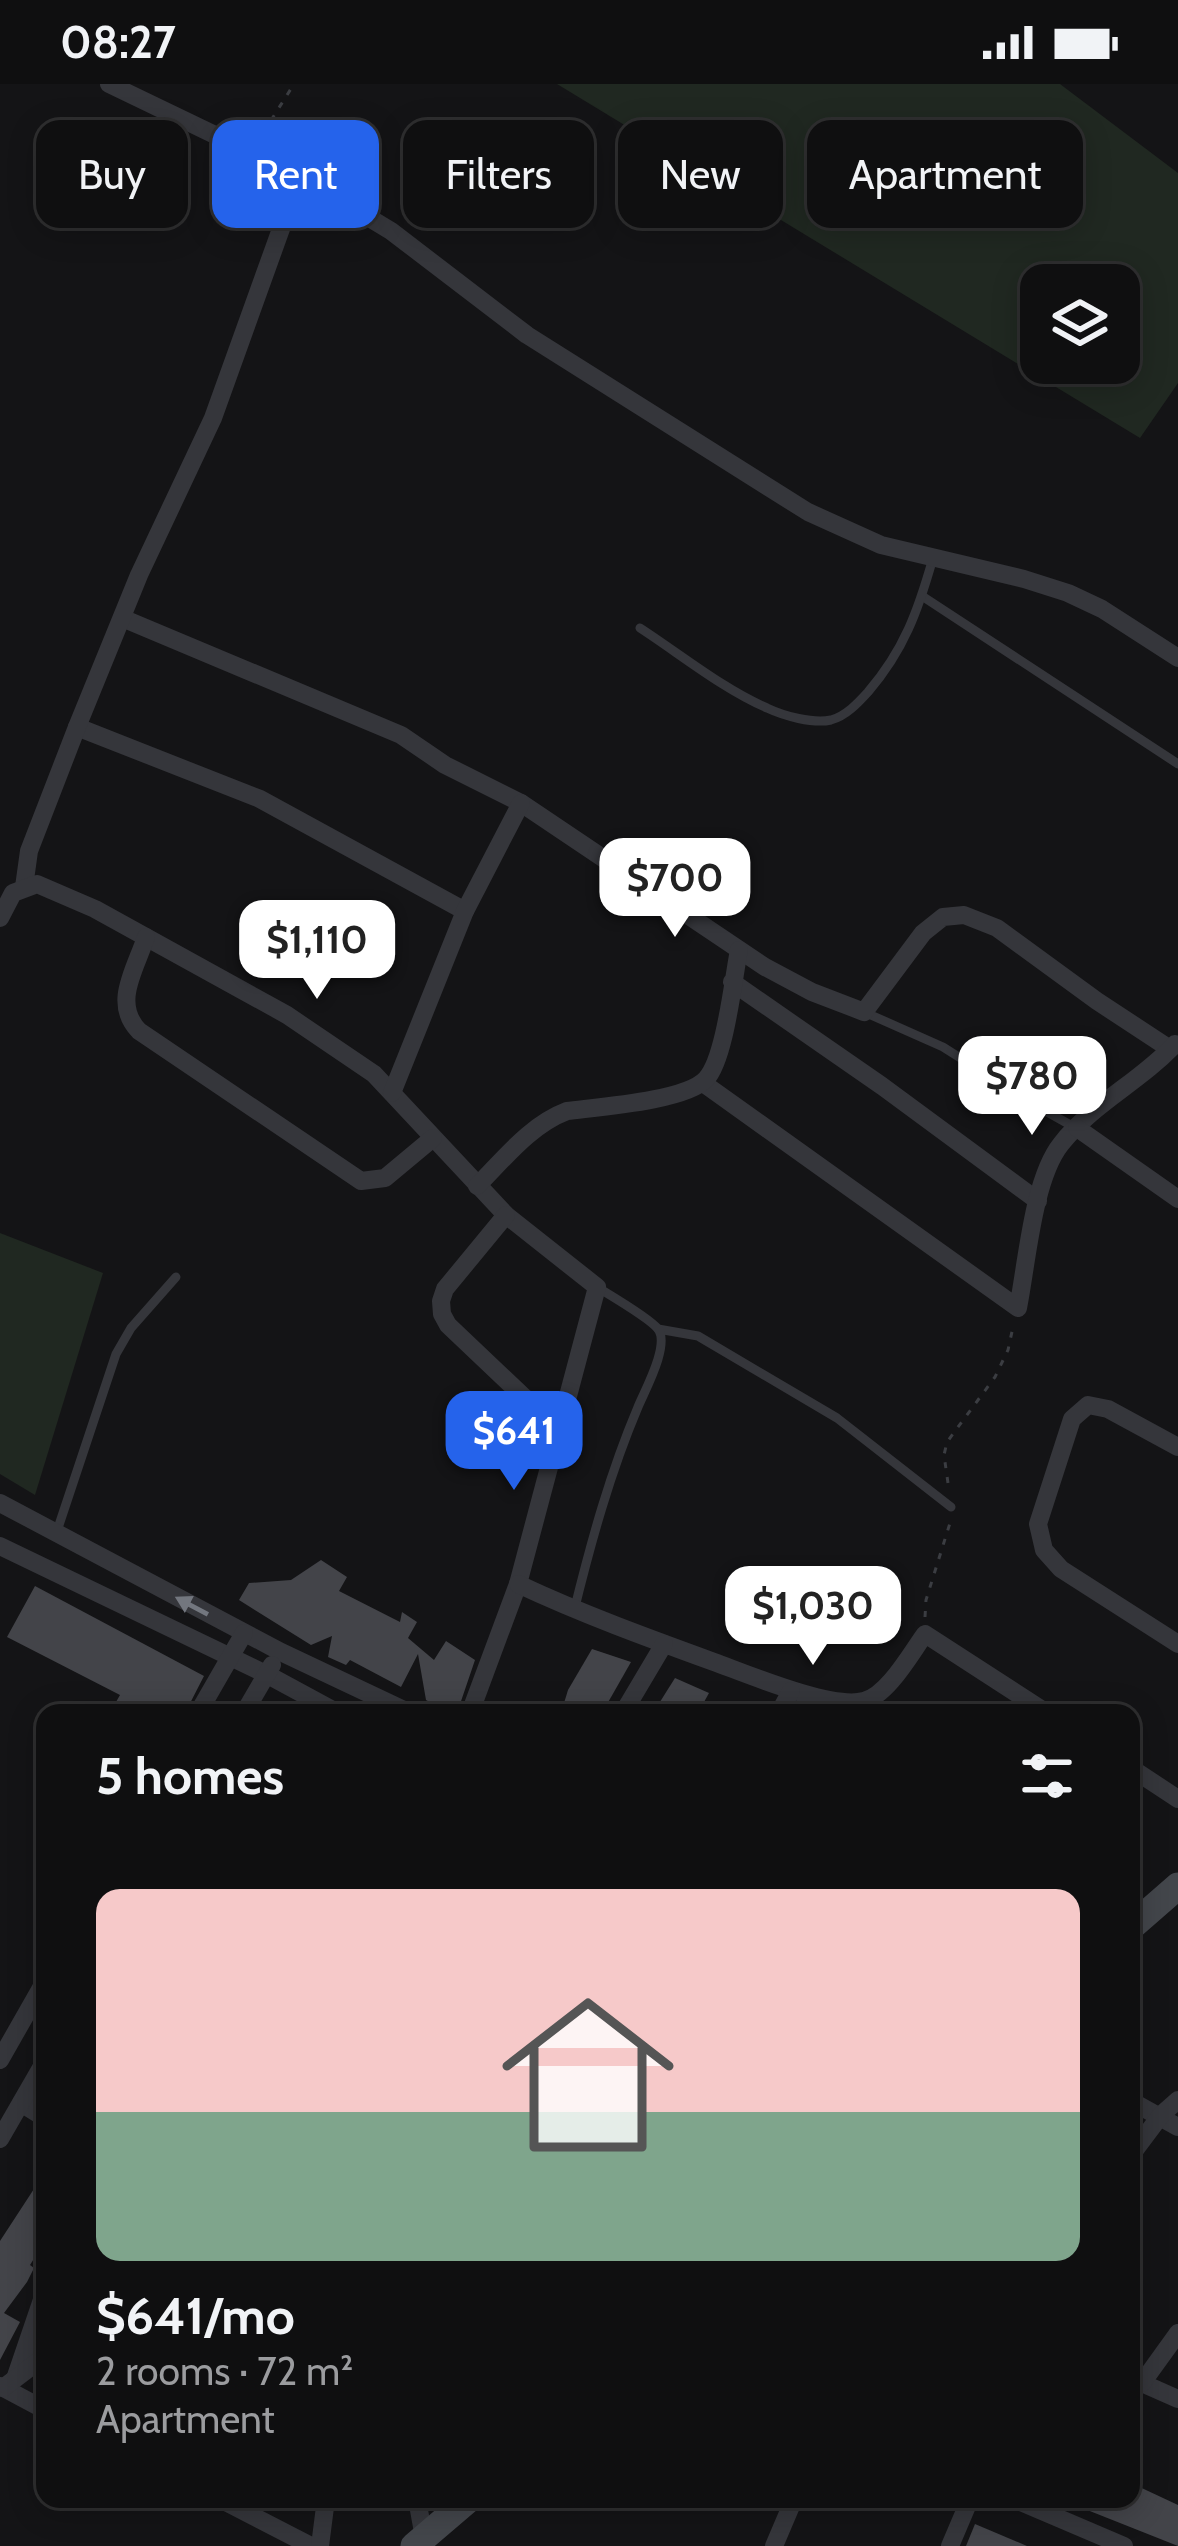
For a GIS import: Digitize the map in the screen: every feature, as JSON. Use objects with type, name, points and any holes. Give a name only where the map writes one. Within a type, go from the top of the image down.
[{"type":"street","points":[[109,84],[212,134]]},
{"type":"street","points":[[379,224],[527,335],[771,490],[881,545],[1068,593],[1178,658]]},
{"type":"street","points":[[24,887],[29,851],[77,727],[139,575],[213,418],[281,228]]},
{"type":"street","points":[[122,618],[400,735],[445,765],[521,803],[739,950],[812,992],[864,1012],[923,933],[943,917],[964,915],[997,928],[1097,1001],[1174,1044],[1055,1153],[1038,1201],[1018,1308],[703,1083]]},
{"type":"street","points":[[77,727],[260,799],[466,911]]},
{"type":"street","points":[[392,1093],[466,911],[521,803]]},
{"type":"street","points":[[0,918],[13,893],[37,884],[95,909],[287,1015],[374,1074],[506,1214],[597,1286],[518,1584],[473,1704]]},
{"type":"street","points":[[146,937],[124,1001],[128,1019],[139,1031],[361,1181],[385,1178],[433,1138]]},
{"type":"street","points":[[477,1186],[536,1127],[555,1115],[661,1097],[703,1083],[715,1066],[739,950]]},
{"type":"street","points":[[732,982],[1038,1201]]},
{"type":"street","points":[[1077,1128],[1178,1199]]},
{"type":"street","points":[[506,1214],[445,1289],[442,1314],[492,1368],[560,1425]]},
{"type":"street","points":[[1178,1447],[1108,1409],[1088,1405],[1072,1419],[1038,1524],[1044,1550],[1061,1569],[1178,1644]]},
{"type":"street","points":[[0,1503],[280,1652],[391,1704]]},
{"type":"street","points":[[0,1546],[321,1704]]},
{"type":"street","points":[[518,1584],[574,1610],[791,1690],[862,1702],[879,1694],[925,1634],[1033,1704]]},
{"type":"street","points":[[203,1704],[244,1633]]},
{"type":"street","points":[[627,1704],[664,1644]]},
{"type":"street","points":[[249,1704],[280,1652]]},
{"type":"street","points":[[784,1704],[791,1690]]},
{"type":"street","points":[[1140,1774],[1178,1799]]},
{"type":"street","points":[[1140,1919],[1178,1886]]},
{"type":"street","points":[[0,2060],[36,1997]]},
{"type":"street","points":[[0,2139],[36,2077]]},
{"type":"street","points":[[1140,2143],[1178,2100]]},
{"type":"street","points":[[21,2103],[36,2112]]},
{"type":"street","points":[[1140,2105],[1178,2127]]},
{"type":"street","points":[[6,2384],[36,2312]]},
{"type":"street","points":[[1140,2377],[1178,2333]]},
{"type":"street","points":[[6,2384],[36,2362]]},
{"type":"street","points":[[1140,2382],[1178,2399]]},
{"type":"street","points":[[6,2384],[36,2404]]},
{"type":"street","points":[[238,2508],[316,2546],[324,2508]]},
{"type":"street","points":[[417,2508],[419,2542]]},
{"type":"street","points":[[419,2542],[459,2508]]},
{"type":"street","points":[[775,2546],[790,2508]]},
{"type":"street","points":[[950,2546],[966,2508]]},
{"type":"street","points":[[1035,2508],[1124,2546]]},
{"type":"lane","points":[[640,628],[769,710],[830,720],[856,707],[886,672],[905,641],[933,558]]},
{"type":"lane","points":[[922,596],[1178,764]]},
{"type":"lane","points":[[864,1012],[943,1047],[1077,1128]]},
{"type":"lane","points":[[56,1534],[116,1354],[131,1328],[176,1277]]},
{"type":"lane","points":[[597,1286],[658,1329],[698,1336],[837,1418],[951,1507]]},
{"type":"lane","points":[[574,1610],[592,1537],[659,1355],[658,1329]]},
{"type":"path","points":[[271,120],[294,84]]},
{"type":"path","points":[[925,1634],[926,1600],[947,1538],[951,1507],[944,1448],[995,1378],[1008,1350],[1018,1308]]},
{"type":"shaded area","points":[[557,84],[1060,84],[1178,173],[1178,383],[1140,438],[1051,384],[1140,384],[1140,264],[1020,264],[1020,365],[783,221],[783,120],[618,121]]},
{"type":"shaded area","points":[[0,1233],[103,1273],[35,1495],[0,1474]]},
{"type":"building","points":[[321,1560],[347,1577],[339,1591],[400,1622],[402,1612],[417,1622],[408,1638],[434,1660],[446,1641],[475,1660],[460,1704],[426,1700],[418,1654],[401,1687],[350,1660],[346,1665],[328,1657],[332,1636],[311,1645],[239,1600],[249,1583],[291,1580]]},
{"type":"building","points":[[35,1586],[204,1676],[190,1704],[120,1704],[116,1702],[120,1695],[7,1637]]},
{"type":"building","points":[[592,1649],[631,1662],[607,1704],[564,1704]]},
{"type":"building","points":[[675,1678],[709,1693],[703,1704],[659,1704]]},
{"type":"building","points":[[36,2186],[36,2255],[30,2265],[34,2268],[4,2313],[20,2322],[0,2360],[0,2241]]},
{"type":"building","points":[[1140,2487],[1178,2505],[1178,2546],[1082,2508],[1140,2508]]},
{"type":"building","points":[[975,2524],[1027,2546],[966,2546]]}]
